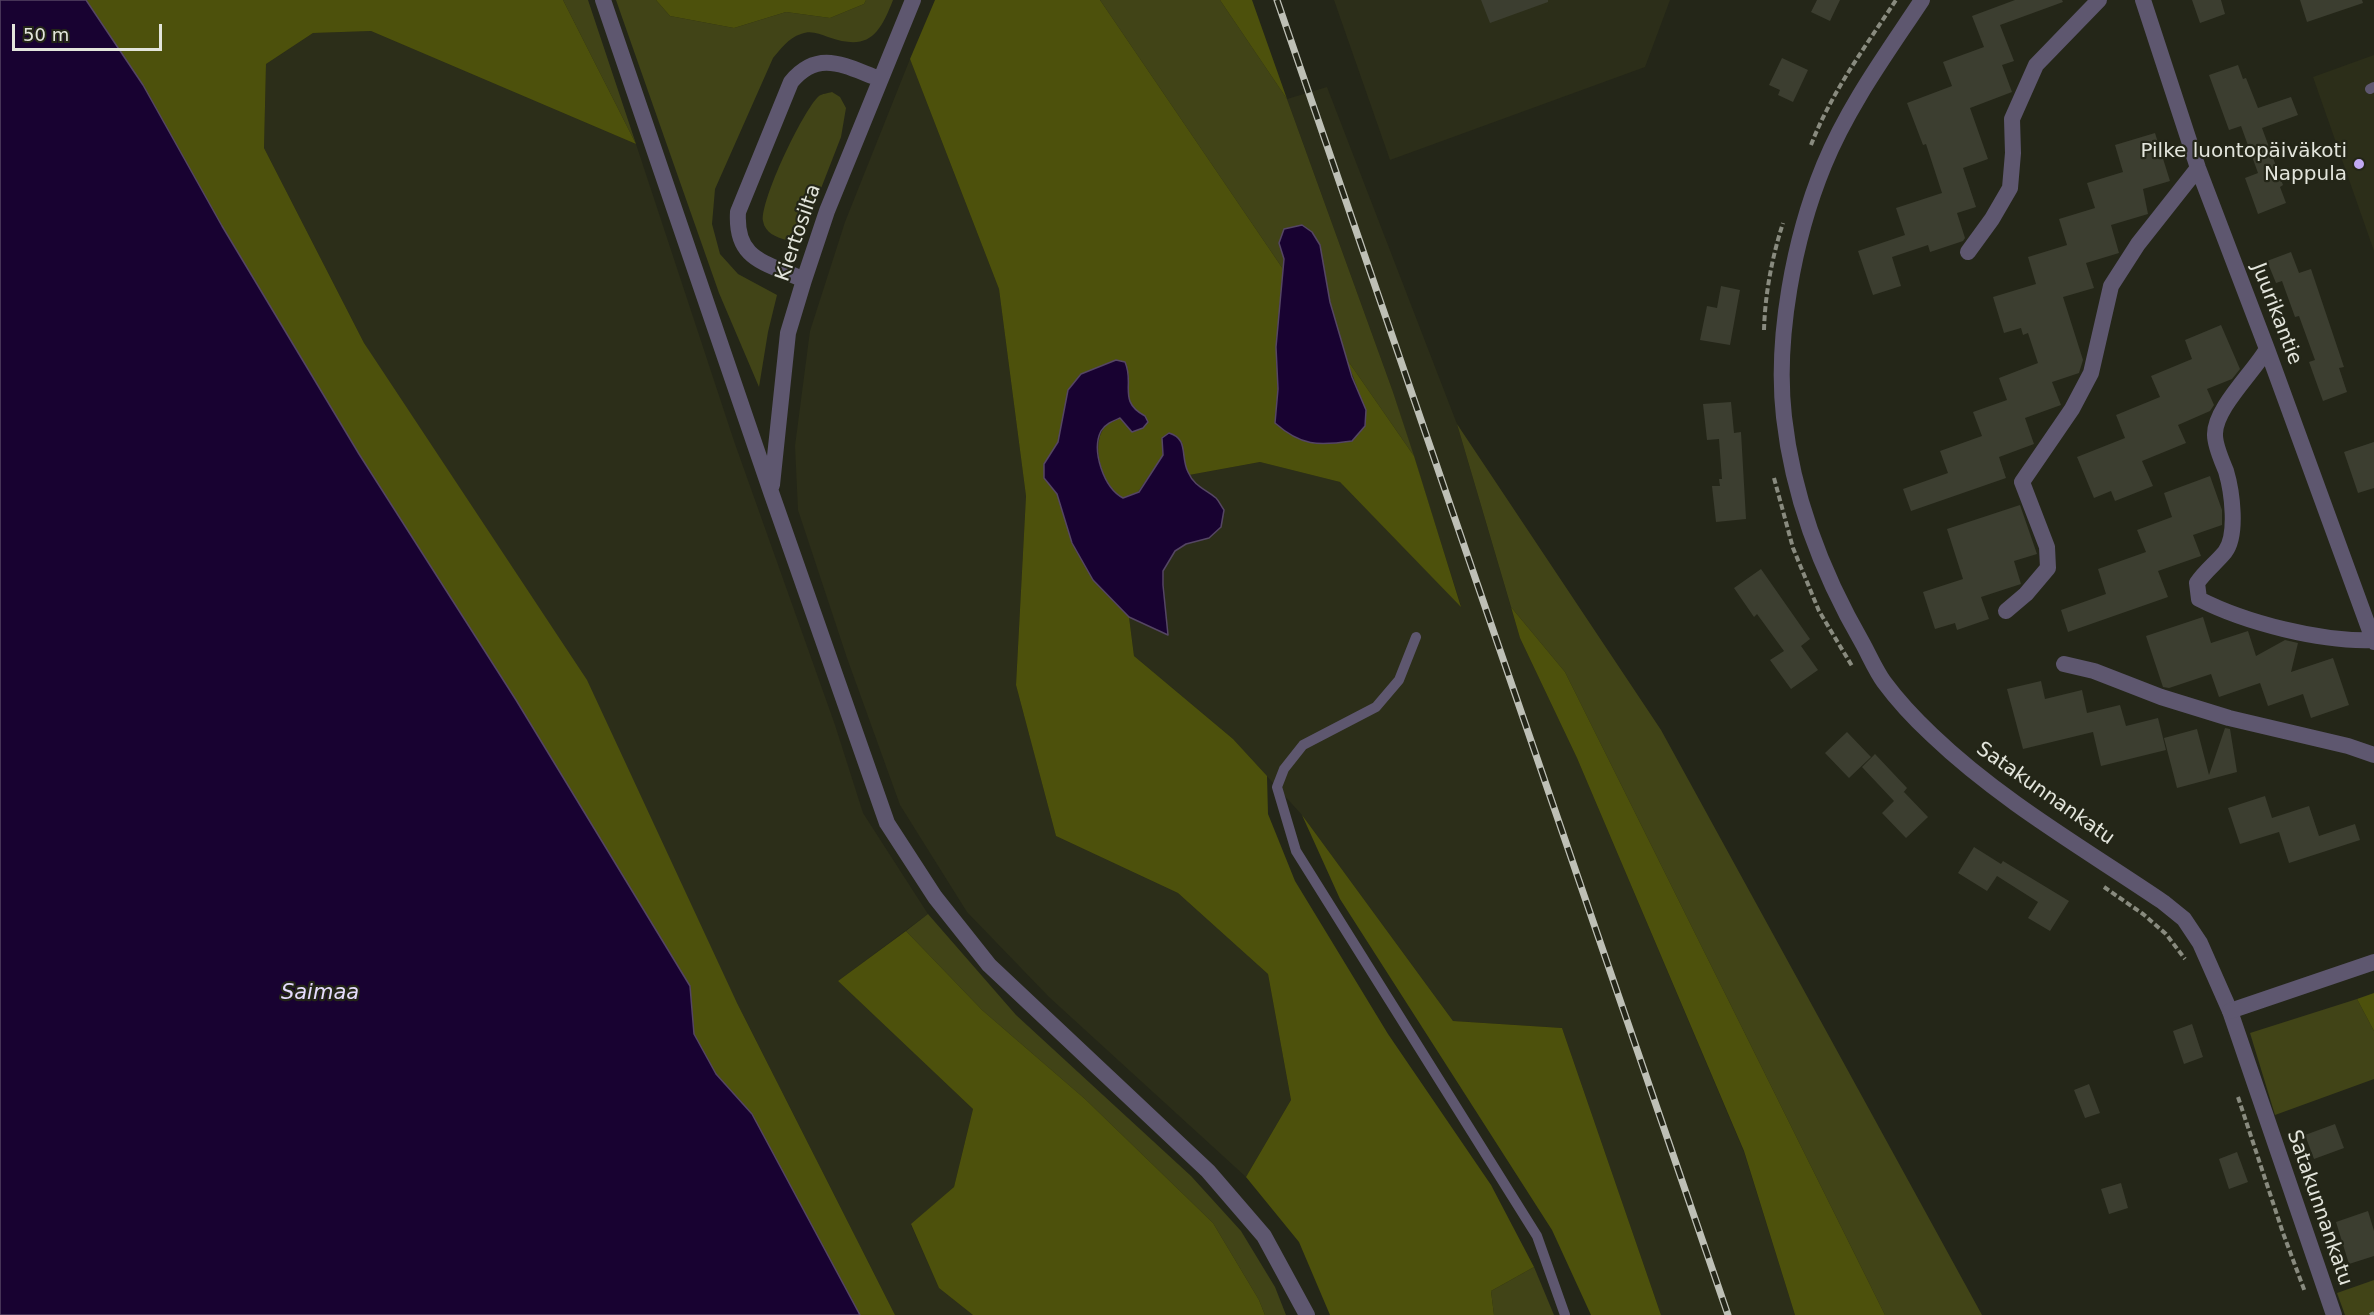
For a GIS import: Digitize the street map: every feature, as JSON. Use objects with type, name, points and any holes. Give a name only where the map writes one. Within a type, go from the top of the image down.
[{"type":"street","points":[[603,0],[887,823],[934,897],[989,964],[1208,1171],[1264,1236],[1307,1315]]},
{"type":"street","name":"Kiertosilta","points":[[771,492],[789,333],[804,280],[827,212],[913,0]]},
{"type":"street","name":"Satakunnankatu","points":[[1922,0],[1842,124],[1823,165],[1792,269],[1783,372],[1784,417],[1795,474],[1815,543],[1843,610],[1884,682],[1931,734],[1988,784],[2163,902],[2184,919],[2200,943],[2230,1011],[2334,1315]]},
{"type":"street","points":[[1968,252],[1992,219],[2010,188],[2013,153],[2012,119],[2036,65],[2099,0]]},
{"type":"street","name":"Juurikantie","points":[[2143,0],[2198,168],[2374,641]]},
{"type":"street","points":[[804,280],[749,254],[740,241],[737,227],[738,212],[791,82],[799,72],[814,64],[831,61],[880,80]]},
{"type":"street","points":[[2006,611],[2026,594],[2048,568],[2047,547],[2022,482],[2072,409],[2091,373],[2111,286],[2138,244],[2198,168]]},
{"type":"street","points":[[2267,350],[2257,367],[2223,407],[2215,435],[2228,478],[2234,533],[2225,551],[2205,570],[2197,583],[2199,599],[2221,610],[2266,624],[2324,637],[2374,641]]},
{"type":"street","points":[[2064,664],[2094,671],[2161,697],[2229,718],[2374,754]]},
{"type":"street","points":[[2230,1011],[2374,962]]},
{"type":"lane","points":[[1416,637],[1399,680],[1376,706],[1303,745],[1284,769],[1277,787],[1296,851],[1537,1236],[1565,1315]]},
{"type":"path","points":[[1807,154],[1819,123],[1847,73],[1896,0]]},
{"type":"path","points":[[1764,336],[1764,313],[1776,245],[1786,215]]},
{"type":"path","points":[[1773,469],[1793,548],[1819,611],[1858,674]]},
{"type":"path","points":[[2097,882],[2143,914],[2166,934],[2188,962]]},
{"type":"path","points":[[2236,1092],[2306,1294]]},
{"type":"shaded area","points":[[86,0],[563,0],[636,144],[371,31],[313,33],[266,64],[264,148],[364,343],[587,680],[737,1003],[895,1315],[860,1315],[752,1114],[716,1074],[694,1034],[690,986],[516,700],[359,454],[222,226],[143,85]]},
{"type":"shaded area","points":[[656,0],[866,0],[864,4],[830,18],[786,12],[734,28],[670,16]]},
{"type":"shaded area","points":[[935,0],[1100,0],[1283,269],[1276,347],[1278,389],[1275,423],[1358,390],[1346,358],[1414,456],[1461,607],[1340,482],[1260,462],[1189,475],[1183,460],[1182,442],[1162,438],[1163,455],[1138,492],[1123,498],[1108,483],[1103,472],[1099,460],[1100,437],[1104,428],[1116,419],[1145,416],[1135,410],[1129,402],[1128,392],[1116,360],[1082,374],[1058,442],[1044,464],[1044,478],[1057,494],[1072,543],[1093,580],[1129,617],[1134,656],[1233,739],[1267,776],[1268,814],[1295,881],[1388,1034],[1491,1185],[1534,1267],[1491,1291],[1494,1315],[1330,1315],[1299,1242],[1246,1177],[1291,1100],[1268,974],[1178,893],[1056,836],[1016,685],[1026,496],[999,289],[910,59]]},
{"type":"shaded area","points":[[1220,0],[1252,0],[1287,99]]},
{"type":"shaded area","points":[[1334,0],[1670,0],[1645,67],[1390,160]]},
{"type":"shaded area","points":[[371,31],[636,144],[734,441],[835,725],[863,813],[928,914],[838,981],[973,1109],[954,1187],[911,1225],[939,1288],[973,1315],[895,1315],[737,1003],[364,343],[264,148],[266,64],[313,33]]},
{"type":"shaded area","name":"Pilke luontopäiväkoti Nappula","points":[[2374,55],[2374,251],[2313,77]]},
{"type":"shaded area","points":[[910,59],[999,289],[1026,496],[1016,685],[1056,836],[1178,893],[1268,974],[1291,1100],[1246,1177],[1049,997],[967,912],[900,805],[847,658],[798,510],[795,446],[810,331],[845,222]]},
{"type":"shaded area","points":[[1327,87],[1457,424],[1520,638],[1577,758],[1744,1152],[1795,1315],[1661,1315],[1562,1028],[1453,1021],[1302,815],[1233,739],[1134,656],[1129,617],[1167,635],[1163,571],[1175,551],[1186,544],[1209,538],[1221,527],[1224,510],[1216,499],[1200,489],[1189,475],[1260,462],[1340,482],[1461,606],[1393,392],[1287,99]]},
{"type":"shaded area","points":[[1511,607],[1565,672],[1885,1315],[1795,1315],[1744,1151],[1577,758],[1520,638]]},
{"type":"shaded area","points":[[1302,815],[1453,1021],[1562,1028],[1661,1315],[1591,1315],[1552,1230],[1340,899]]},
{"type":"shaded area","points":[[906,931],[982,1010],[1085,1099],[1213,1223],[1259,1300],[1265,1315],[973,1315],[939,1288],[911,1224],[954,1187],[973,1109],[838,981]]},
{"type":"shaded area","points":[[2374,993],[2374,1031],[2357,999]]},
{"type":"green space","points":[[563,0],[588,0],[636,144]]},
{"type":"green space","points":[[616,0],[656,0],[670,16],[734,28],[786,12],[830,18],[864,4],[866,0],[893,0],[877,31],[862,41],[842,41],[808,32],[792,38],[785,44],[773,58],[715,189],[712,224],[720,254],[738,274],[777,295],[759,387],[719,293]]},
{"type":"green space","points":[[1100,0],[1220,0],[1287,99],[1414,456],[1346,358],[1330,302],[1320,245],[1279,243],[1284,259],[1283,269]]},
{"type":"green space","points":[[832,92],[840,97],[846,108],[841,137],[806,227],[786,240],[782,239],[772,234],[764,225],[764,210],[768,195],[793,136],[803,119],[819,96]]},
{"type":"green space","points":[[1457,424],[1661,730],[1982,1315],[1885,1315],[1565,672],[1511,607]]},
{"type":"green space","points":[[928,914],[1016,1015],[1191,1176],[1241,1231],[1275,1287],[1286,1315],[1265,1315],[1259,1300],[1213,1223],[1085,1099],[982,1010],[906,931]]},
{"type":"green space","points":[[2357,999],[2374,1031],[2374,1079],[2275,1115],[2250,1033]]},
{"type":"green space","points":[[1534,1267],[1554,1315],[1494,1315],[1491,1291]]},
{"type":"green space","points":[[2374,1280],[2374,1315],[2345,1315],[2337,1293]]},
{"type":"water","name":"Saimaa","points":[[0,0],[86,0],[143,85],[222,226],[359,454],[516,700],[690,986],[694,1034],[716,1074],[752,1114],[860,1315],[0,1315]]},
{"type":"water","points":[[1302,225],[1312,232],[1320,245],[1330,302],[1352,377],[1366,410],[1365,426],[1352,441],[1329,444],[1310,442],[1293,436],[1275,423],[1278,389],[1276,347],[1284,259],[1279,243],[1284,229]]},
{"type":"water","points":[[1116,360],[1125,362],[1128,370],[1131,404],[1145,416],[1148,422],[1143,428],[1132,432],[1120,418],[1101,431],[1098,439],[1099,458],[1110,486],[1123,498],[1139,492],[1163,455],[1162,438],[1169,433],[1179,439],[1182,444],[1190,477],[1216,498],[1224,510],[1221,527],[1209,538],[1186,544],[1175,551],[1163,571],[1168,635],[1129,617],[1093,580],[1072,543],[1057,494],[1044,478],[1044,464],[1058,442],[1068,390],[1081,374]]},
{"type":"building","points":[[1481,0],[1548,0],[1548,2],[1490,23]]},
{"type":"building","points":[[1817,0],[1840,0],[1830,21],[1811,12]]},
{"type":"building","points":[[2015,0],[2062,0],[2063,2],[2000,25],[2014,61],[2002,65],[2012,92],[1970,108],[1988,159],[1963,168],[1976,207],[1957,213],[1965,238],[1963,241],[1930,252],[1928,245],[1892,257],[1901,286],[1873,295],[1858,251],[1905,235],[1896,208],[1942,193],[1926,144],[1923,145],[1907,103],[1952,86],[1943,62],[1984,47],[1972,16]]},
{"type":"building","points":[[2192,0],[2221,0],[2225,14],[2200,23]]},
{"type":"building","points":[[2300,0],[2362,0],[2363,3],[2307,22]]},
{"type":"building","points":[[1782,58],[1808,70],[1793,102],[1778,95],[1780,90],[1769,85]]},
{"type":"building","points":[[2238,65],[2258,108],[2291,97],[2298,115],[2262,128],[2283,185],[2280,187],[2286,203],[2258,214],[2245,178],[2258,173],[2241,126],[2229,130],[2209,75]]},
{"type":"building","points":[[2155,133],[2170,181],[2143,189],[2148,214],[2111,225],[2119,253],[2086,263],[2094,288],[2063,297],[2083,360],[2079,373],[2052,382],[2061,405],[2025,418],[2034,444],[1999,457],[2006,478],[1911,511],[1903,489],[1948,473],[1940,451],[1982,436],[1973,412],[2007,400],[1999,378],[2038,363],[2028,333],[2023,335],[2021,328],[2004,333],[1993,297],[2036,284],[2028,257],[2067,245],[2059,219],[2095,208],[2087,183],[2123,172],[2115,145]]},
{"type":"building","points":[[2291,252],[2299,273],[2311,269],[2344,367],[2339,368],[2347,392],[2323,401],[2309,362],[2315,360],[2299,316],[2295,317],[2282,281],[2276,283],[2267,261]]},
{"type":"building","points":[[1721,286],[1740,290],[1730,345],[1700,340],[1707,306],[1717,308]]},
{"type":"building","points":[[2221,325],[2240,369],[2232,379],[2207,389],[2214,405],[2210,411],[2178,425],[2186,443],[2142,461],[2153,486],[2115,501],[2111,491],[2094,498],[2077,457],[2125,438],[2116,415],[2160,397],[2151,376],[2192,359],[2185,340]]},
{"type":"building","points":[[1731,402],[1734,433],[1741,432],[1746,519],[1716,522],[1712,486],[1720,486],[1719,479],[1722,479],[1719,439],[1707,440],[1703,404]]},
{"type":"building","points":[[2374,442],[2374,488],[2358,493],[2344,452]]},
{"type":"building","points":[[2210,476],[2222,510],[2222,525],[2193,535],[2201,556],[2158,571],[2168,597],[2068,632],[2061,610],[2106,594],[2098,569],[2146,552],[2137,530],[2172,517],[2164,493]]},
{"type":"building","points":[[2020,505],[2037,554],[2014,561],[2021,584],[1981,597],[1989,619],[1957,630],[1955,623],[1935,629],[1923,592],[1963,579],[1947,529]]},
{"type":"building","points":[[1761,569],[1810,639],[1801,646],[1818,670],[1791,689],[1770,660],[1784,651],[1757,614],[1754,617],[1734,588]]},
{"type":"building","points":[[2203,617],[2211,643],[2248,631],[2256,656],[2285,640],[2298,643],[2291,672],[2333,658],[2349,705],[2311,718],[2303,694],[2268,706],[2260,683],[2219,697],[2211,674],[2169,688],[2163,687],[2146,636]]},
{"type":"building","points":[[2041,681],[2045,699],[2082,690],[2087,713],[2120,705],[2126,726],[2158,718],[2166,750],[2101,766],[2093,732],[2023,749],[2007,689]]},
{"type":"building","points":[[2225,728],[2230,729],[2237,772],[2177,788],[2164,738],[2197,729],[2209,775]]},
{"type":"building","points":[[1847,732],[1871,757],[1849,778],[1825,753]]},
{"type":"building","points":[[1875,754],[1907,788],[1903,793],[1928,817],[1906,838],[1882,813],[1894,801],[1862,767]]},
{"type":"building","points":[[2265,796],[2272,818],[2309,806],[2319,836],[2355,824],[2360,840],[2289,863],[2279,832],[2240,844],[2228,808]]},
{"type":"building","points":[[1974,847],[2001,864],[2003,861],[2069,901],[2050,931],[2028,918],[2038,902],[1997,876],[1987,891],[1958,873]]},
{"type":"building","points":[[2192,1024],[2203,1057],[2184,1064],[2173,1031]]},
{"type":"building","points":[[2089,1084],[2100,1113],[2085,1118],[2074,1090]]},
{"type":"building","points":[[2335,1124],[2344,1148],[2314,1159],[2305,1135]]},
{"type":"building","points":[[2237,1152],[2248,1182],[2229,1189],[2219,1159]]},
{"type":"building","points":[[2121,1183],[2128,1208],[2109,1214],[2101,1189]]},
{"type":"building","points":[[2368,1211],[2374,1231],[2374,1256],[2349,1264],[2336,1222]]},
{"type":"railway","points":[[1277,0],[1728,1315]]},
{"type":"place","name":"Pilke luontopäiväkoti Nappula","points":[[2359,164]]}]
